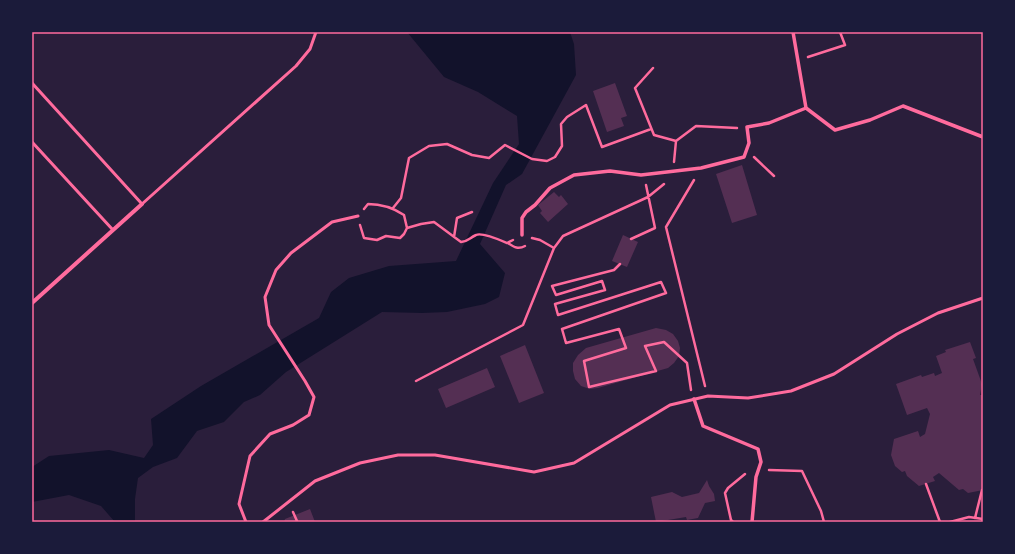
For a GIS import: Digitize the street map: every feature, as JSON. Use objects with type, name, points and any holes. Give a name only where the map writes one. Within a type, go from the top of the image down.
[{"type":"street","points":[[793,32],[806,108],[835,130],[870,120],[903,106],[983,137]]},
{"type":"street","points":[[522,235],[522,218],[526,212],[535,205],[550,188],[574,175],[610,171],[637,176],[701,168],[744,157],[749,143],[747,127],[769,122],[806,108]]},
{"type":"street","points":[[32,303],[142,204]]},
{"type":"street","points":[[694,399],[703,426],[758,449],[761,462],[756,477],[752,522]]},
{"type":"lane","points":[[32,83],[142,204],[296,66],[310,49],[316,32]]},
{"type":"lane","points":[[32,142],[113,230]]},
{"type":"lane","points":[[246,522],[239,504],[250,456],[270,434],[293,425],[309,415],[314,397],[269,325],[265,297],[276,270],[291,253],[332,222],[358,216]]},
{"type":"lane","points":[[263,522],[315,481],[360,463],[398,455],[435,455],[534,472],[574,463],[670,405],[708,396],[748,398],[791,391],[834,374],[897,334],[938,313],[983,298]]},
{"type":"path","points":[[798,60],[845,45],[840,32]]},
{"type":"path","points":[[653,68],[634,88],[654,135],[676,141]]},
{"type":"path","points":[[393,208],[401,198],[409,158],[429,146],[448,144],[472,155],[489,158],[505,145],[532,159],[547,161],[555,157],[562,146],[561,124],[567,116],[586,104],[602,147],[651,129]]},
{"type":"path","points":[[416,381],[523,325],[554,248],[563,236],[648,197],[678,171],[674,161],[676,141],[696,126],[731,128],[747,127]]},
{"type":"path","points":[[747,149],[774,176]]},
{"type":"path","points":[[701,168],[666,227],[708,396]]},
{"type":"path","points":[[631,239],[654,228],[648,197]]},
{"type":"path","points":[[368,204],[379,204],[393,208],[404,215],[407,228],[400,238],[386,236],[377,240],[364,238],[358,216],[368,204]]},
{"type":"path","points":[[454,236],[457,218],[472,212]]},
{"type":"path","points":[[407,228],[434,222],[461,242],[469,241],[480,234],[507,242],[522,235],[540,240],[554,248]]},
{"type":"path","points":[[620,264],[614,270],[552,286],[556,295],[602,281],[605,290],[555,304],[558,315],[661,282],[666,293],[562,329],[566,343],[619,329],[626,348],[584,361],[589,387],[656,371],[645,346],[664,342],[687,363],[689,384],[694,399]]},
{"type":"path","points":[[733,522],[731,520],[725,493],[728,488],[761,462]]},
{"type":"path","points":[[758,469],[802,471],[824,522]]},
{"type":"path","points":[[926,484],[940,522]]},
{"type":"path","points":[[975,518],[982,490]]},
{"type":"path","points":[[950,522],[969,516],[983,519]]},
{"type":"shaded area","points":[[32,32],[983,32],[983,522],[32,522]]},
{"type":"shaded area","points":[[407,32],[570,32],[574,44],[576,75],[522,174],[506,185],[480,244],[505,273],[499,297],[485,304],[447,312],[382,312],[286,372],[260,395],[244,402],[224,422],[197,431],[177,458],[153,467],[138,478],[135,499],[135,522],[115,522],[101,506],[69,495],[32,502],[32,467],[49,456],[109,450],[144,458],[153,445],[151,419],[201,386],[319,318],[331,292],[349,278],[389,266],[456,261],[493,183],[519,144],[517,116],[478,92],[444,77]]},
{"type":"building","points":[[615,83],[627,116],[621,118],[624,126],[607,132],[593,91]]},
{"type":"building","points":[[742,165],[757,215],[732,223],[716,174]]},
{"type":"building","points":[[554,192],[559,197],[561,195],[568,204],[548,222],[540,213],[542,211],[538,205]]},
{"type":"building","points":[[623,235],[638,242],[627,267],[612,261]]},
{"type":"building","points":[[656,328],[666,330],[673,334],[678,341],[680,348],[679,356],[668,368],[590,389],[581,386],[575,379],[573,363],[578,355],[586,348]]},
{"type":"building","points":[[970,342],[976,358],[973,359],[982,384],[980,395],[983,395],[983,490],[968,493],[963,489],[959,490],[939,473],[933,477],[935,481],[919,486],[907,476],[905,471],[902,472],[895,466],[891,455],[894,439],[918,431],[920,437],[925,434],[930,414],[927,408],[907,415],[896,384],[921,375],[922,377],[934,373],[935,376],[942,373],[936,356],[946,352],[945,350]]},
{"type":"building","points":[[525,345],[544,393],[519,403],[500,356]]},
{"type":"building","points":[[487,368],[495,387],[446,408],[438,389]]},
{"type":"building","points":[[707,480],[714,494],[715,501],[705,503],[698,518],[687,520],[686,517],[656,522],[651,497],[672,492],[682,497],[699,493]]},
{"type":"building","points":[[310,509],[315,522],[284,522],[285,519]]}]
